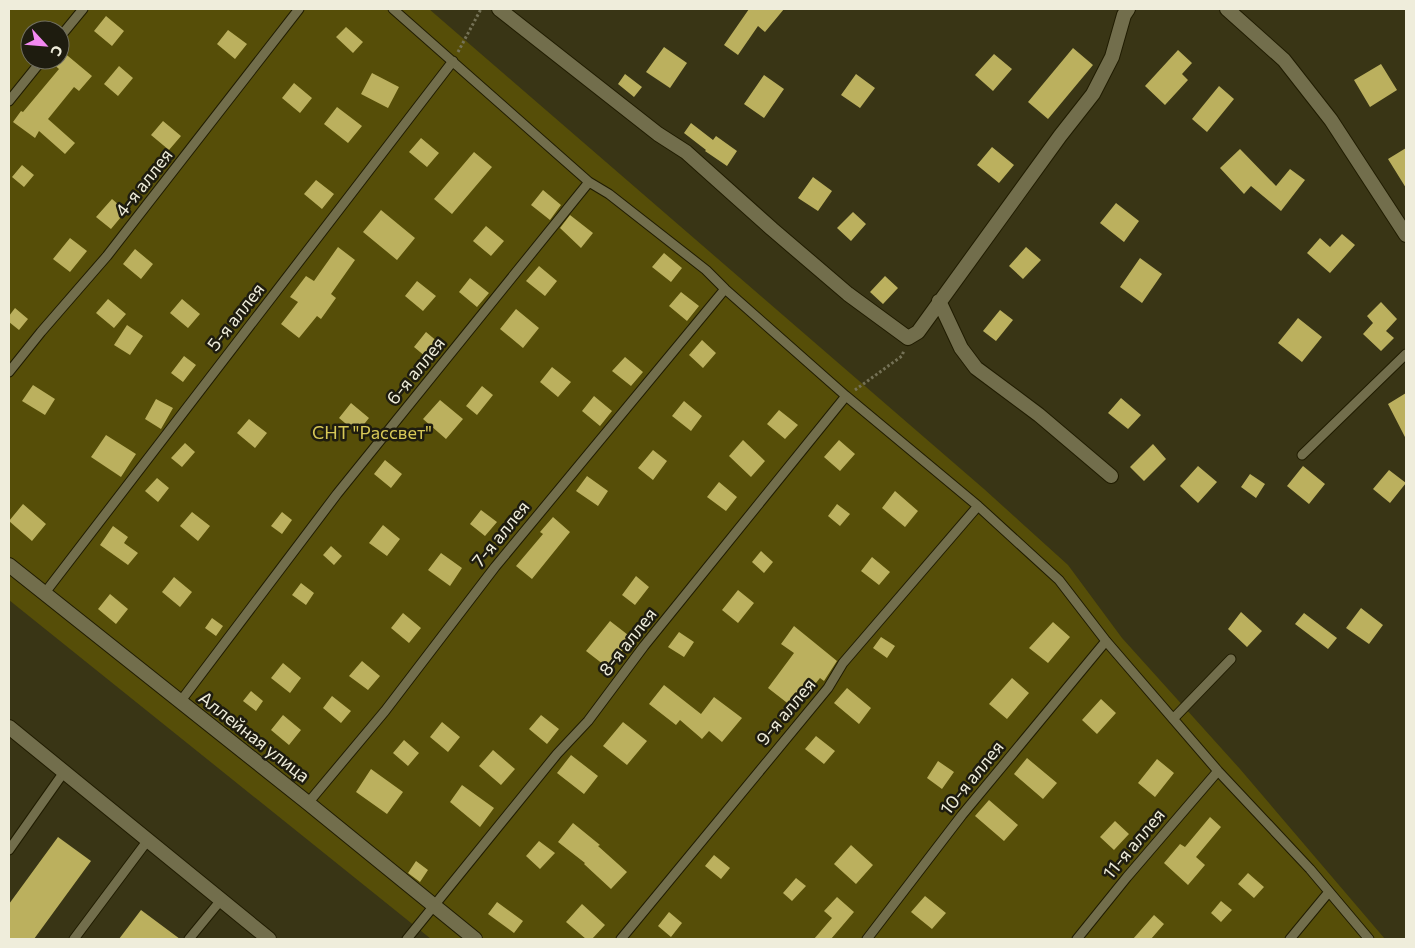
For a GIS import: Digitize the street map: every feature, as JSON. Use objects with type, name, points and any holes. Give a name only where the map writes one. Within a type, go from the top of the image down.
[{"type":"street","points":[[500,9],[658,134],[686,152],[848,294],[908,338],[918,332],[1093,94],[1112,57],[1124,15],[1128,9]]},
{"type":"street","points":[[1227,9],[1284,60],[1330,120],[1406,235]]},
{"type":"street","points":[[939,301],[961,348],[976,368],[1039,415],[1111,476]]},
{"type":"street","name":"Аллейная улица","points":[[9,564],[475,939]]},
{"type":"street","points":[[9,727],[269,939]]},
{"type":"lane","points":[[70,25],[83,9]]},
{"type":"lane","name":"4-я аллея","points":[[9,372],[107,256],[299,9]]},
{"type":"lane","points":[[393,9],[589,182],[609,194],[706,270],[724,290],[846,396],[978,506],[1059,580],[1106,641],[1173,719],[1218,771],[1310,869],[1328,893],[1369,939]]},
{"type":"lane","name":"5-я аллея","points":[[44,594],[453,61]]},
{"type":"lane","points":[[9,101],[34,70]]},
{"type":"lane","name":"6-я аллея","points":[[180,702],[337,494],[589,182]]},
{"type":"lane","name":"7-я аллея","points":[[308,803],[385,711],[495,567],[724,290]]},
{"type":"lane","points":[[1302,456],[1406,354]]},
{"type":"lane","name":"8-я аллея","points":[[407,939],[435,907],[557,754],[588,720],[644,646],[846,396]]},
{"type":"lane","name":"9-я аллея","points":[[621,939],[828,688],[843,663],[978,506]]},
{"type":"lane","name":"10-я аллея","points":[[867,939],[962,815],[1106,641]]},
{"type":"lane","points":[[1173,719],[1231,658]]},
{"type":"lane","name":"11-я аллея","points":[[1077,939],[1127,877],[1218,771]]},
{"type":"lane","points":[[9,850],[64,772]]},
{"type":"lane","points":[[74,939],[148,840]]},
{"type":"lane","points":[[1290,939],[1328,893]]},
{"type":"lane","points":[[189,939],[221,900]]},
{"type":"path","points":[[453,61],[481,9]]},
{"type":"path","points":[[846,396],[902,356],[908,338]]},
{"type":"green space","name":"СНТ \"Рассвет\"","points":[[9,9],[429,9],[984,489],[1068,565],[1122,638],[1240,769],[1385,939],[431,939],[9,600]]},
{"type":"building","points":[[749,9],[784,9],[765,32],[758,26],[738,55],[724,45]]},
{"type":"building","points":[[106,16],[124,31],[112,46],[94,31]]},
{"type":"building","points":[[346,27],[363,42],[353,53],[336,37]]},
{"type":"building","points":[[228,30],[247,44],[235,59],[217,44]]},
{"type":"building","points":[[664,47],[687,63],[670,88],[646,72]]},
{"type":"building","points":[[1073,48],[1093,65],[1048,119],[1028,102]]},
{"type":"building","points":[[1178,50],[1192,63],[1182,74],[1188,80],[1165,105],[1145,86]]},
{"type":"building","points":[[994,54],[1012,69],[993,91],[975,75]]},
{"type":"building","points":[[70,58],[92,76],[79,91],[74,87],[48,119],[75,143],[65,154],[39,131],[35,138],[13,122],[21,111],[23,112],[58,70],[70,70]]},
{"type":"building","points":[[1381,64],[1397,90],[1370,107],[1354,80]]},
{"type":"building","points":[[119,66],[133,78],[118,96],[104,84]]},
{"type":"building","points":[[372,73],[399,87],[388,108],[361,94]]},
{"type":"building","points":[[625,74],[642,87],[634,97],[618,84]]},
{"type":"building","points":[[856,74],[875,88],[860,108],[841,95]]},
{"type":"building","points":[[764,75],[784,89],[764,118],[744,104]]},
{"type":"building","points":[[294,83],[312,98],[300,113],[282,98]]},
{"type":"building","points":[[1219,86],[1234,99],[1207,132],[1192,119]]},
{"type":"building","points":[[337,107],[362,126],[348,143],[324,124]]},
{"type":"building","points":[[163,121],[181,136],[169,150],[151,135]]},
{"type":"building","points":[[691,123],[713,140],[716,136],[737,151],[727,166],[684,133]]},
{"type":"building","points":[[421,138],[439,153],[427,167],[409,152]]},
{"type":"building","points":[[992,147],[1014,165],[999,183],[977,165]]},
{"type":"building","points":[[1406,148],[1406,188],[1388,159]]},
{"type":"building","points":[[1240,149],[1276,186],[1290,169],[1305,180],[1281,211],[1251,186],[1244,194],[1220,168]]},
{"type":"building","points":[[474,152],[492,167],[452,214],[434,199]]},
{"type":"building","points":[[22,165],[34,175],[24,187],[12,177]]},
{"type":"building","points":[[813,177],[832,191],[818,211],[798,198]]},
{"type":"building","points":[[316,180],[334,194],[322,209],[304,194]]},
{"type":"building","points":[[543,190],[561,205],[550,220],[531,205]]},
{"type":"building","points":[[112,199],[126,211],[111,229],[96,217]]},
{"type":"building","points":[[1116,203],[1139,221],[1124,242],[1100,223]]},
{"type":"building","points":[[381,210],[415,238],[397,260],[363,232]]},
{"type":"building","points":[[853,212],[866,224],[851,241],[837,228]]},
{"type":"building","points":[[570,215],[593,233],[581,248],[560,228]]},
{"type":"building","points":[[486,226],[504,241],[491,256],[473,241]]},
{"type":"building","points":[[1342,234],[1355,245],[1330,273],[1307,253],[1320,238],[1330,247]]},
{"type":"building","points":[[70,238],[87,251],[70,272],[53,259]]},
{"type":"building","points":[[338,247],[355,260],[331,294],[336,298],[321,319],[317,316],[299,338],[281,324],[298,302],[290,297],[306,276],[314,281]]},
{"type":"building","points":[[1026,247],[1041,260],[1023,279],[1009,266]]},
{"type":"building","points":[[135,249],[153,264],[141,279],[123,264]]},
{"type":"building","points":[[664,253],[682,268],[671,282],[652,267]]},
{"type":"building","points":[[1140,258],[1162,274],[1142,303],[1120,287]]},
{"type":"building","points":[[539,266],[557,281],[545,296],[526,281]]},
{"type":"building","points":[[885,276],[898,288],[883,304],[870,292]]},
{"type":"building","points":[[470,278],[489,293],[477,307],[459,292]]},
{"type":"building","points":[[417,281],[436,296],[423,311],[405,296]]},
{"type":"building","points":[[681,292],[699,306],[687,321],[669,306]]},
{"type":"building","points":[[108,299],[126,314],[114,328],[96,313]]},
{"type":"building","points":[[182,299],[200,314],[188,328],[170,313]]},
{"type":"building","points":[[1381,302],[1397,319],[1386,331],[1394,338],[1381,351],[1363,334],[1373,323],[1367,316]]},
{"type":"building","points":[[15,308],[28,319],[19,330],[9,322],[9,316]]},
{"type":"building","points":[[516,309],[539,328],[523,348],[500,329]]},
{"type":"building","points":[[1000,310],[1013,320],[996,341],[983,331]]},
{"type":"building","points":[[1298,318],[1322,337],[1302,362],[1278,343]]},
{"type":"building","points":[[127,325],[143,336],[130,355],[114,345]]},
{"type":"building","points":[[426,332],[444,347],[432,362],[414,347]]},
{"type":"building","points":[[702,340],[716,353],[703,368],[689,355]]},
{"type":"building","points":[[184,356],[196,365],[183,382],[171,373]]},
{"type":"building","points":[[625,357],[643,372],[631,386],[612,371]]},
{"type":"building","points":[[552,367],[571,382],[558,397],[540,382]]},
{"type":"building","points":[[33,385],[55,399],[45,415],[22,401]]},
{"type":"building","points":[[482,386],[493,395],[477,415],[466,406]]},
{"type":"building","points":[[1406,393],[1406,439],[1388,404]]},
{"type":"building","points":[[594,396],[612,411],[600,426],[582,411]]},
{"type":"building","points":[[1121,398],[1141,415],[1128,429],[1108,413]]},
{"type":"building","points":[[156,399],[173,408],[161,429],[145,419]]},
{"type":"building","points":[[440,400],[463,419],[446,439],[423,419]]},
{"type":"building","points":[[684,401],[702,416],[691,431],[672,416]]},
{"type":"building","points":[[351,403],[369,418],[357,433],[339,418]]},
{"type":"building","points":[[779,410],[798,425],[785,439],[767,424]]},
{"type":"building","points":[[249,419],[267,433],[255,448],[237,433]]},
{"type":"building","points":[[106,435],[136,454],[121,477],[91,457]]},
{"type":"building","points":[[743,440],[765,461],[751,477],[729,456]]},
{"type":"building","points":[[839,440],[855,454],[840,471],[824,457]]},
{"type":"building","points":[[185,443],[195,452],[182,467],[171,458]]},
{"type":"building","points":[[1153,444],[1166,459],[1144,481],[1130,467]]},
{"type":"building","points":[[653,450],[667,461],[653,480],[638,468]]},
{"type":"building","points":[[385,460],[402,474],[391,488],[374,474]]},
{"type":"building","points":[[1198,466],[1217,482],[1198,503],[1180,486]]},
{"type":"building","points":[[1303,466],[1325,484],[1309,504],[1287,486]]},
{"type":"building","points":[[1389,470],[1406,483],[1390,503],[1373,489]]},
{"type":"building","points":[[1250,474],[1265,484],[1256,498],[1241,487]]},
{"type":"building","points":[[587,476],[608,491],[598,506],[576,491]]},
{"type":"building","points":[[157,478],[169,488],[158,502],[145,491]]},
{"type":"building","points":[[719,482],[737,497],[726,511],[707,497]]},
{"type":"building","points":[[895,491],[918,511],[905,527],[882,508]]},
{"type":"building","points":[[23,504],[46,524],[32,541],[9,521]]},
{"type":"building","points":[[837,504],[850,514],[840,526],[828,516]]},
{"type":"building","points":[[481,510],[497,522],[485,536],[470,524]]},
{"type":"building","points":[[192,512],[210,526],[198,541],[180,526]]},
{"type":"building","points":[[282,512],[292,520],[282,534],[271,526]]},
{"type":"building","points":[[553,517],[570,532],[532,579],[516,566],[543,534],[540,532]]},
{"type":"building","points":[[383,525],[400,539],[387,556],[369,543]]},
{"type":"building","points":[[113,526],[128,537],[124,543],[138,553],[128,565],[100,545]]},
{"type":"building","points":[[331,546],[342,556],[334,565],[323,555]]},
{"type":"building","points":[[761,551],[773,562],[764,573],[752,562]]},
{"type":"building","points":[[441,553],[462,568],[450,586],[428,570]]},
{"type":"building","points":[[872,557],[890,572],[879,585],[861,571]]},
{"type":"building","points":[[636,576],[649,587],[635,605],[622,595]]},
{"type":"building","points":[[174,577],[192,592],[180,607],[162,592]]},
{"type":"building","points":[[301,583],[314,593],[306,605],[292,595]]},
{"type":"building","points":[[738,590],[754,603],[738,623],[722,610]]},
{"type":"building","points":[[110,594],[128,609],[116,624],[98,609]]},
{"type":"building","points":[[1361,608],[1383,625],[1369,644],[1346,628]]},
{"type":"building","points":[[1241,612],[1262,631],[1247,647],[1228,629]]},
{"type":"building","points":[[403,613],[421,628],[409,643],[391,628]]},
{"type":"building","points":[[1304,613],[1337,638],[1328,649],[1295,624]]},
{"type":"building","points":[[212,618],[223,626],[216,636],[205,628]]},
{"type":"building","points":[[610,621],[632,638],[608,668],[586,651]]},
{"type":"building","points":[[1053,622],[1070,637],[1048,663],[1029,648]]},
{"type":"building","points":[[794,626],[837,661],[824,681],[820,678],[795,709],[768,688],[794,653],[781,644]]},
{"type":"building","points":[[679,632],[694,642],[684,657],[668,647]]},
{"type":"building","points":[[881,637],[895,646],[887,658],[873,648]]},
{"type":"building","points":[[362,661],[380,676],[368,690],[349,676]]},
{"type":"building","points":[[283,663],[301,678],[290,693],[271,678]]},
{"type":"building","points":[[1012,678],[1029,693],[1007,719],[989,704]]},
{"type":"building","points":[[664,685],[701,714],[714,697],[742,718],[722,742],[709,731],[702,739],[680,720],[676,725],[649,704]]},
{"type":"building","points":[[847,688],[871,708],[859,724],[834,703]]},
{"type":"building","points":[[251,691],[263,701],[256,711],[243,701]]},
{"type":"building","points":[[332,696],[351,711],[341,723],[323,708]]},
{"type":"building","points":[[1101,699],[1116,713],[1097,734],[1082,720]]},
{"type":"building","points":[[283,715],[301,730],[289,745],[271,730]]},
{"type":"building","points":[[541,715],[559,729],[547,744],[529,729]]},
{"type":"building","points":[[442,722],[460,737],[448,752],[430,737]]},
{"type":"building","points":[[623,722],[647,741],[627,765],[603,746]]},
{"type":"building","points":[[816,736],[835,751],[824,764],[805,749]]},
{"type":"building","points":[[404,740],[419,753],[408,766],[393,753]]},
{"type":"building","points":[[493,750],[515,769],[501,785],[479,766]]},
{"type":"building","points":[[571,755],[598,776],[584,794],[557,773]]},
{"type":"building","points":[[1027,758],[1057,783],[1043,799],[1014,774]]},
{"type":"building","points":[[1157,759],[1174,773],[1155,797],[1138,783]]},
{"type":"building","points":[[938,761],[954,772],[942,789],[927,778]]},
{"type":"building","points":[[371,769],[403,792],[387,814],[356,792]]},
{"type":"building","points":[[462,785],[494,808],[480,827],[450,802]]},
{"type":"building","points":[[989,800],[1018,825],[1004,841],[975,816]]},
{"type":"building","points":[[1210,817],[1221,827],[1196,857],[1205,865],[1188,885],[1164,863],[1180,844],[1185,847]]},
{"type":"building","points":[[1115,821],[1129,834],[1114,850],[1100,837]]},
{"type":"building","points":[[573,823],[600,845],[598,846],[627,872],[611,889],[585,863],[558,842]]},
{"type":"building","points":[[58,837],[91,861],[34,939],[9,939],[9,904]]},
{"type":"building","points":[[539,841],[555,853],[540,869],[526,856]]},
{"type":"building","points":[[851,845],[873,865],[856,884],[834,864]]},
{"type":"building","points":[[714,855],[730,868],[721,879],[705,866]]},
{"type":"building","points":[[416,861],[428,870],[420,882],[408,873]]},
{"type":"building","points":[[1248,873],[1264,887],[1254,898],[1238,884]]},
{"type":"building","points":[[796,878],[806,886],[792,901],[783,893]]},
{"type":"building","points":[[925,896],[946,913],[932,929],[911,912]]},
{"type":"building","points":[[837,897],[854,912],[831,939],[814,939],[832,918],[824,911]]},
{"type":"building","points":[[1221,901],[1232,910],[1221,922],[1211,913]]},
{"type":"building","points":[[497,902],[523,921],[514,933],[488,914]]},
{"type":"building","points":[[582,904],[605,925],[592,939],[586,939],[566,922]]},
{"type":"building","points":[[141,910],[180,939],[119,939]]},
{"type":"building","points":[[669,912],[682,923],[671,937],[658,926]]},
{"type":"building","points":[[1154,915],[1164,924],[1151,939],[1133,939]]}]
